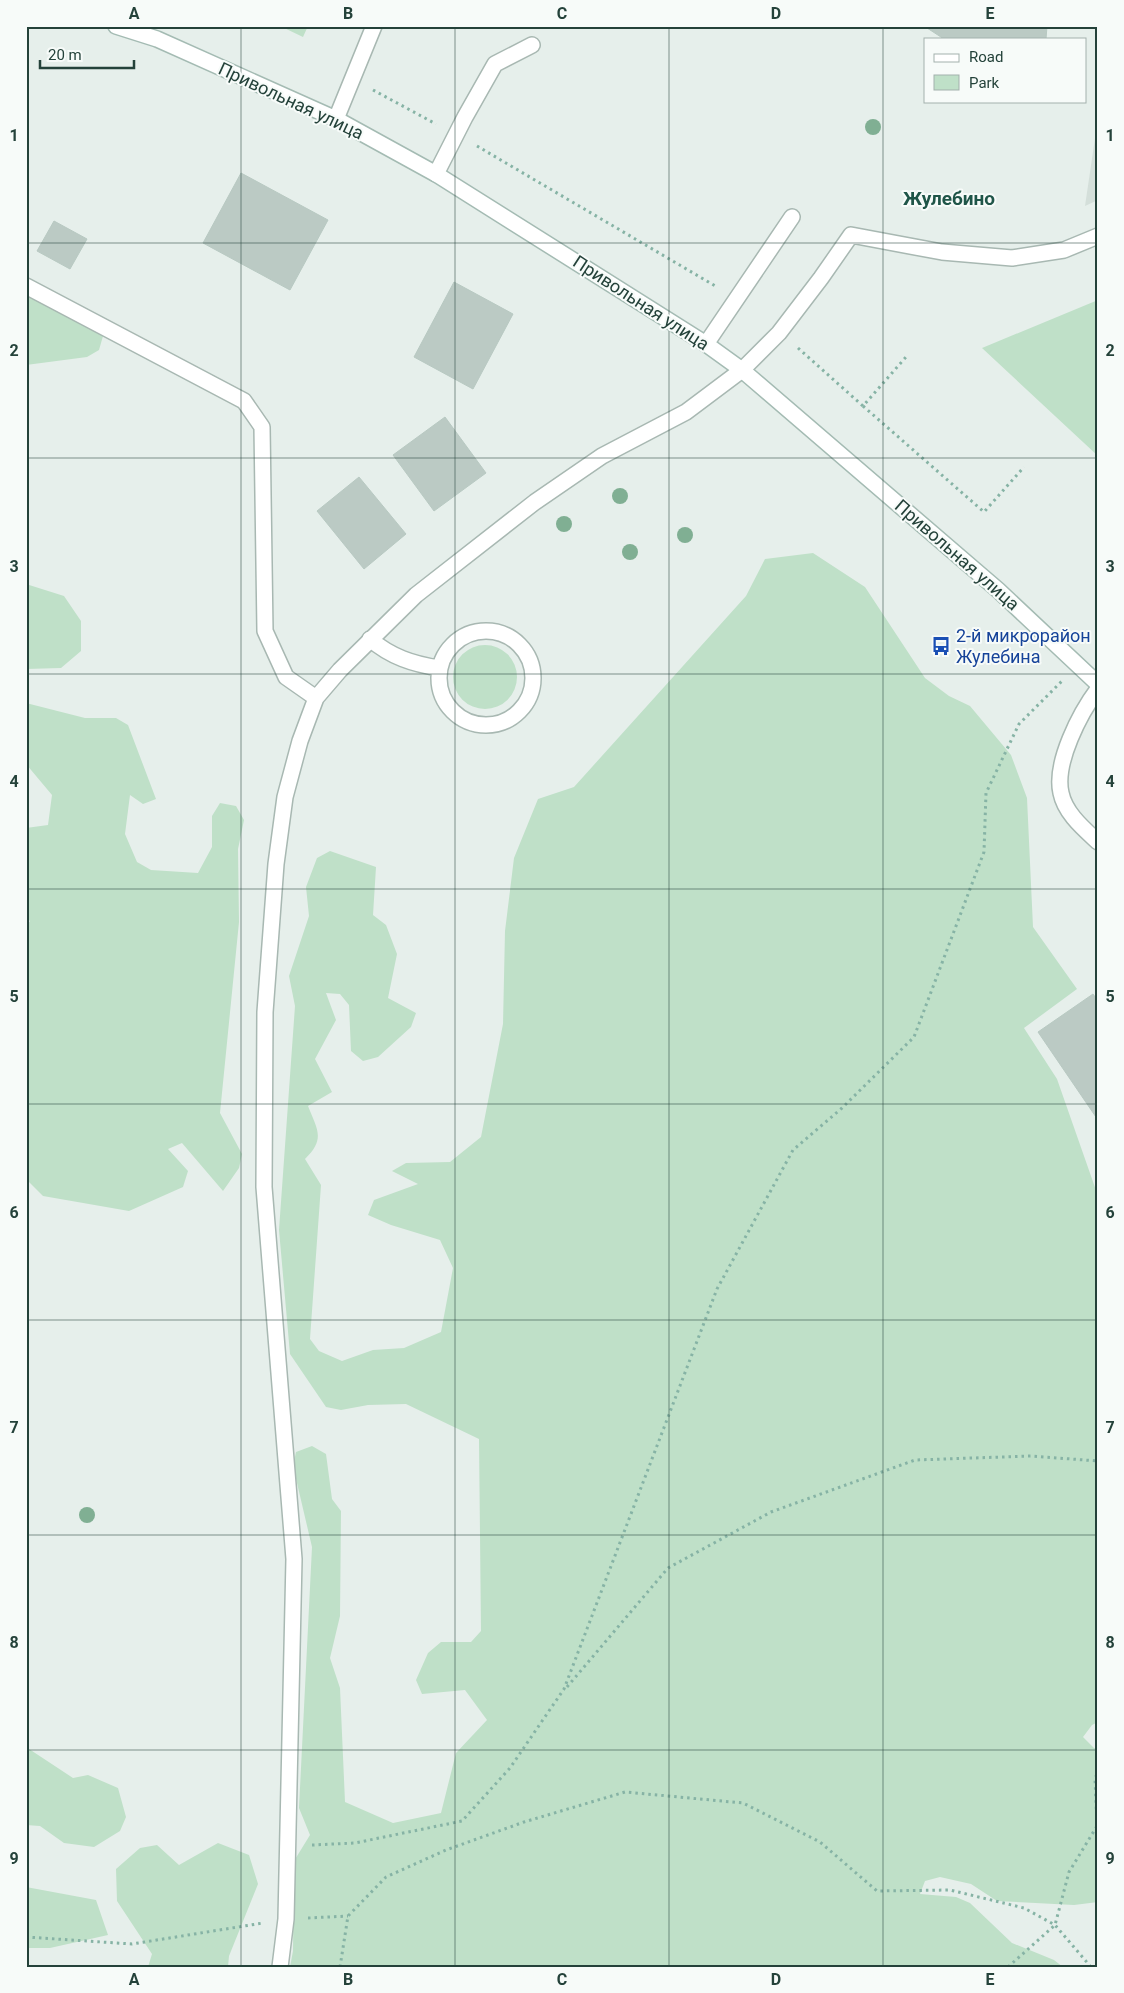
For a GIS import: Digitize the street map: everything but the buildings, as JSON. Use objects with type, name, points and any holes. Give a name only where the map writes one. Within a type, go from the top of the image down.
[{"type":"street","name":"Привольная улица","points":[[116,26],[157,39],[336,119],[436,174],[706,344],[742,370],[998,590],[1098,684]]},
{"type":"street","points":[[336,119],[374,26]]},
{"type":"street","points":[[436,174],[495,64],[532,45]]},
{"type":"street","points":[[706,344],[792,217]]},
{"type":"street","points":[[280,1967],[286,1920],[294,1559],[264,1187],[266,1012],[276,864],[285,797],[300,741],[316,698],[370,639],[416,595],[535,502],[602,456],[686,412],[742,370],[779,333],[851,235],[942,252],[1012,258],[1064,250],[1098,236]]},
{"type":"street","points":[[26,286],[244,402],[262,427],[265,631],[286,678],[316,698]]},
{"type":"street","points":[[494,630],[518,642],[530,660],[534,676],[533,686],[527,702],[519,712],[505,721],[496,724],[476,724],[456,715],[442,697],[438,682],[439,668],[445,653],[455,641],[475,631],[494,630]]},
{"type":"street","points":[[370,639],[384,650],[402,659],[418,665],[439,668]]},
{"type":"street","points":[[1098,690],[1086,705],[1072,735],[1062,765],[1060,792],[1069,812],[1098,842]]},
{"type":"path","points":[[366,86],[456,134],[737,299]]},
{"type":"path","points":[[779,333],[984,512],[1024,467]]},
{"type":"path","points":[[863,406],[906,357]]},
{"type":"path","points":[[564,1689],[717,1289],[793,1150],[842,1108],[914,1037],[984,852],[986,793],[1018,724],[1078,665]]},
{"type":"path","points":[[288,1846],[355,1843],[462,1821],[510,1768],[564,1689],[668,1568],[771,1512],[915,1460],[1031,1456],[1098,1461]]},
{"type":"path","points":[[1008,1967],[1055,1925],[1069,1872],[1097,1826],[1095,1779],[1098,1771]]},
{"type":"path","points":[[340,1967],[348,1916],[386,1877],[446,1850],[524,1822],[625,1792],[743,1803],[820,1842],[878,1892],[950,1890],[1024,1908],[1055,1925],[1092,1967]]},
{"type":"path","points":[[26,1937],[132,1944],[286,1920],[348,1916]]},
{"type":"shaded area","points":[[1098,118],[1098,200],[1085,206]]},
{"type":"green space","points":[[280,26],[308,26],[303,37]]},
{"type":"green space","points":[[26,292],[93,325],[103,336],[99,350],[87,357],[26,365]]},
{"type":"green space","points":[[1098,300],[1098,456],[982,348]]},
{"type":"green space","points":[[813,553],[865,587],[925,678],[949,696],[970,706],[1011,755],[1027,798],[1033,927],[1077,989],[1024,1028],[1057,1079],[1098,1196],[1098,1722],[1092,1725],[1083,1737],[1094,1748],[1098,1749],[1098,1902],[1074,1905],[997,1901],[971,1884],[940,1877],[925,1881],[920,1894],[956,1897],[970,1903],[1012,1943],[1054,1960],[1063,1967],[290,1967],[293,1951],[294,1861],[310,1835],[299,1808],[312,1547],[293,1466],[296,1452],[312,1446],[326,1454],[332,1499],[341,1511],[340,1616],[330,1658],[340,1688],[345,1802],[393,1823],[441,1813],[456,1753],[487,1720],[465,1690],[422,1694],[416,1680],[428,1653],[441,1642],[471,1642],[481,1631],[479,1439],[406,1404],[368,1405],[341,1410],[326,1407],[290,1354],[279,1230],[295,1006],[289,976],[309,916],[306,887],[317,858],[330,851],[376,867],[373,915],[386,925],[397,954],[388,998],[416,1013],[411,1027],[378,1057],[363,1061],[351,1051],[349,1005],[340,994],[326,993],[336,1020],[315,1059],[332,1092],[308,1106],[317,1128],[318,1140],[312,1152],[305,1159],[321,1185],[310,1339],[319,1351],[342,1361],[373,1350],[404,1348],[441,1332],[453,1268],[440,1240],[391,1225],[368,1215],[374,1200],[418,1184],[392,1171],[406,1163],[450,1162],[481,1137],[503,1024],[505,931],[514,858],[538,799],[574,787],[746,596],[765,559]]},
{"type":"green space","points":[[26,584],[64,596],[81,621],[81,651],[61,668],[26,669]]},
{"type":"green space","points":[[485,645],[497,648],[508,654],[514,665],[517,677],[514,689],[508,700],[497,706],[485,709],[473,706],[462,700],[456,689],[453,677],[456,665],[462,654],[473,648]]},
{"type":"green space","points":[[26,703],[85,718],[116,718],[128,725],[156,799],[143,804],[130,795],[125,834],[137,862],[151,870],[198,873],[212,847],[212,816],[220,803],[236,806],[244,820],[238,849],[239,922],[220,1113],[242,1154],[239,1168],[223,1191],[182,1143],[168,1149],[188,1171],[183,1187],[129,1211],[43,1196],[26,1179],[26,921],[30,922],[26,912],[26,828],[48,825],[52,795],[26,764]]},
{"type":"green space","points":[[26,1747],[73,1778],[88,1775],[118,1788],[126,1817],[120,1831],[94,1847],[64,1843],[40,1826],[26,1825]]},
{"type":"green space","points":[[218,1843],[249,1855],[258,1884],[229,1956],[228,1967],[148,1967],[152,1954],[117,1901],[116,1869],[140,1848],[157,1845],[179,1865]]},
{"type":"green space","points":[[26,1887],[96,1900],[108,1935],[50,1948],[26,1948]]},
{"type":"place","name":"2-й микрорайон Жулебина","points":[[941,646]]},
{"type":"district","name":"Жулебино","points":[[949,198]]}]
